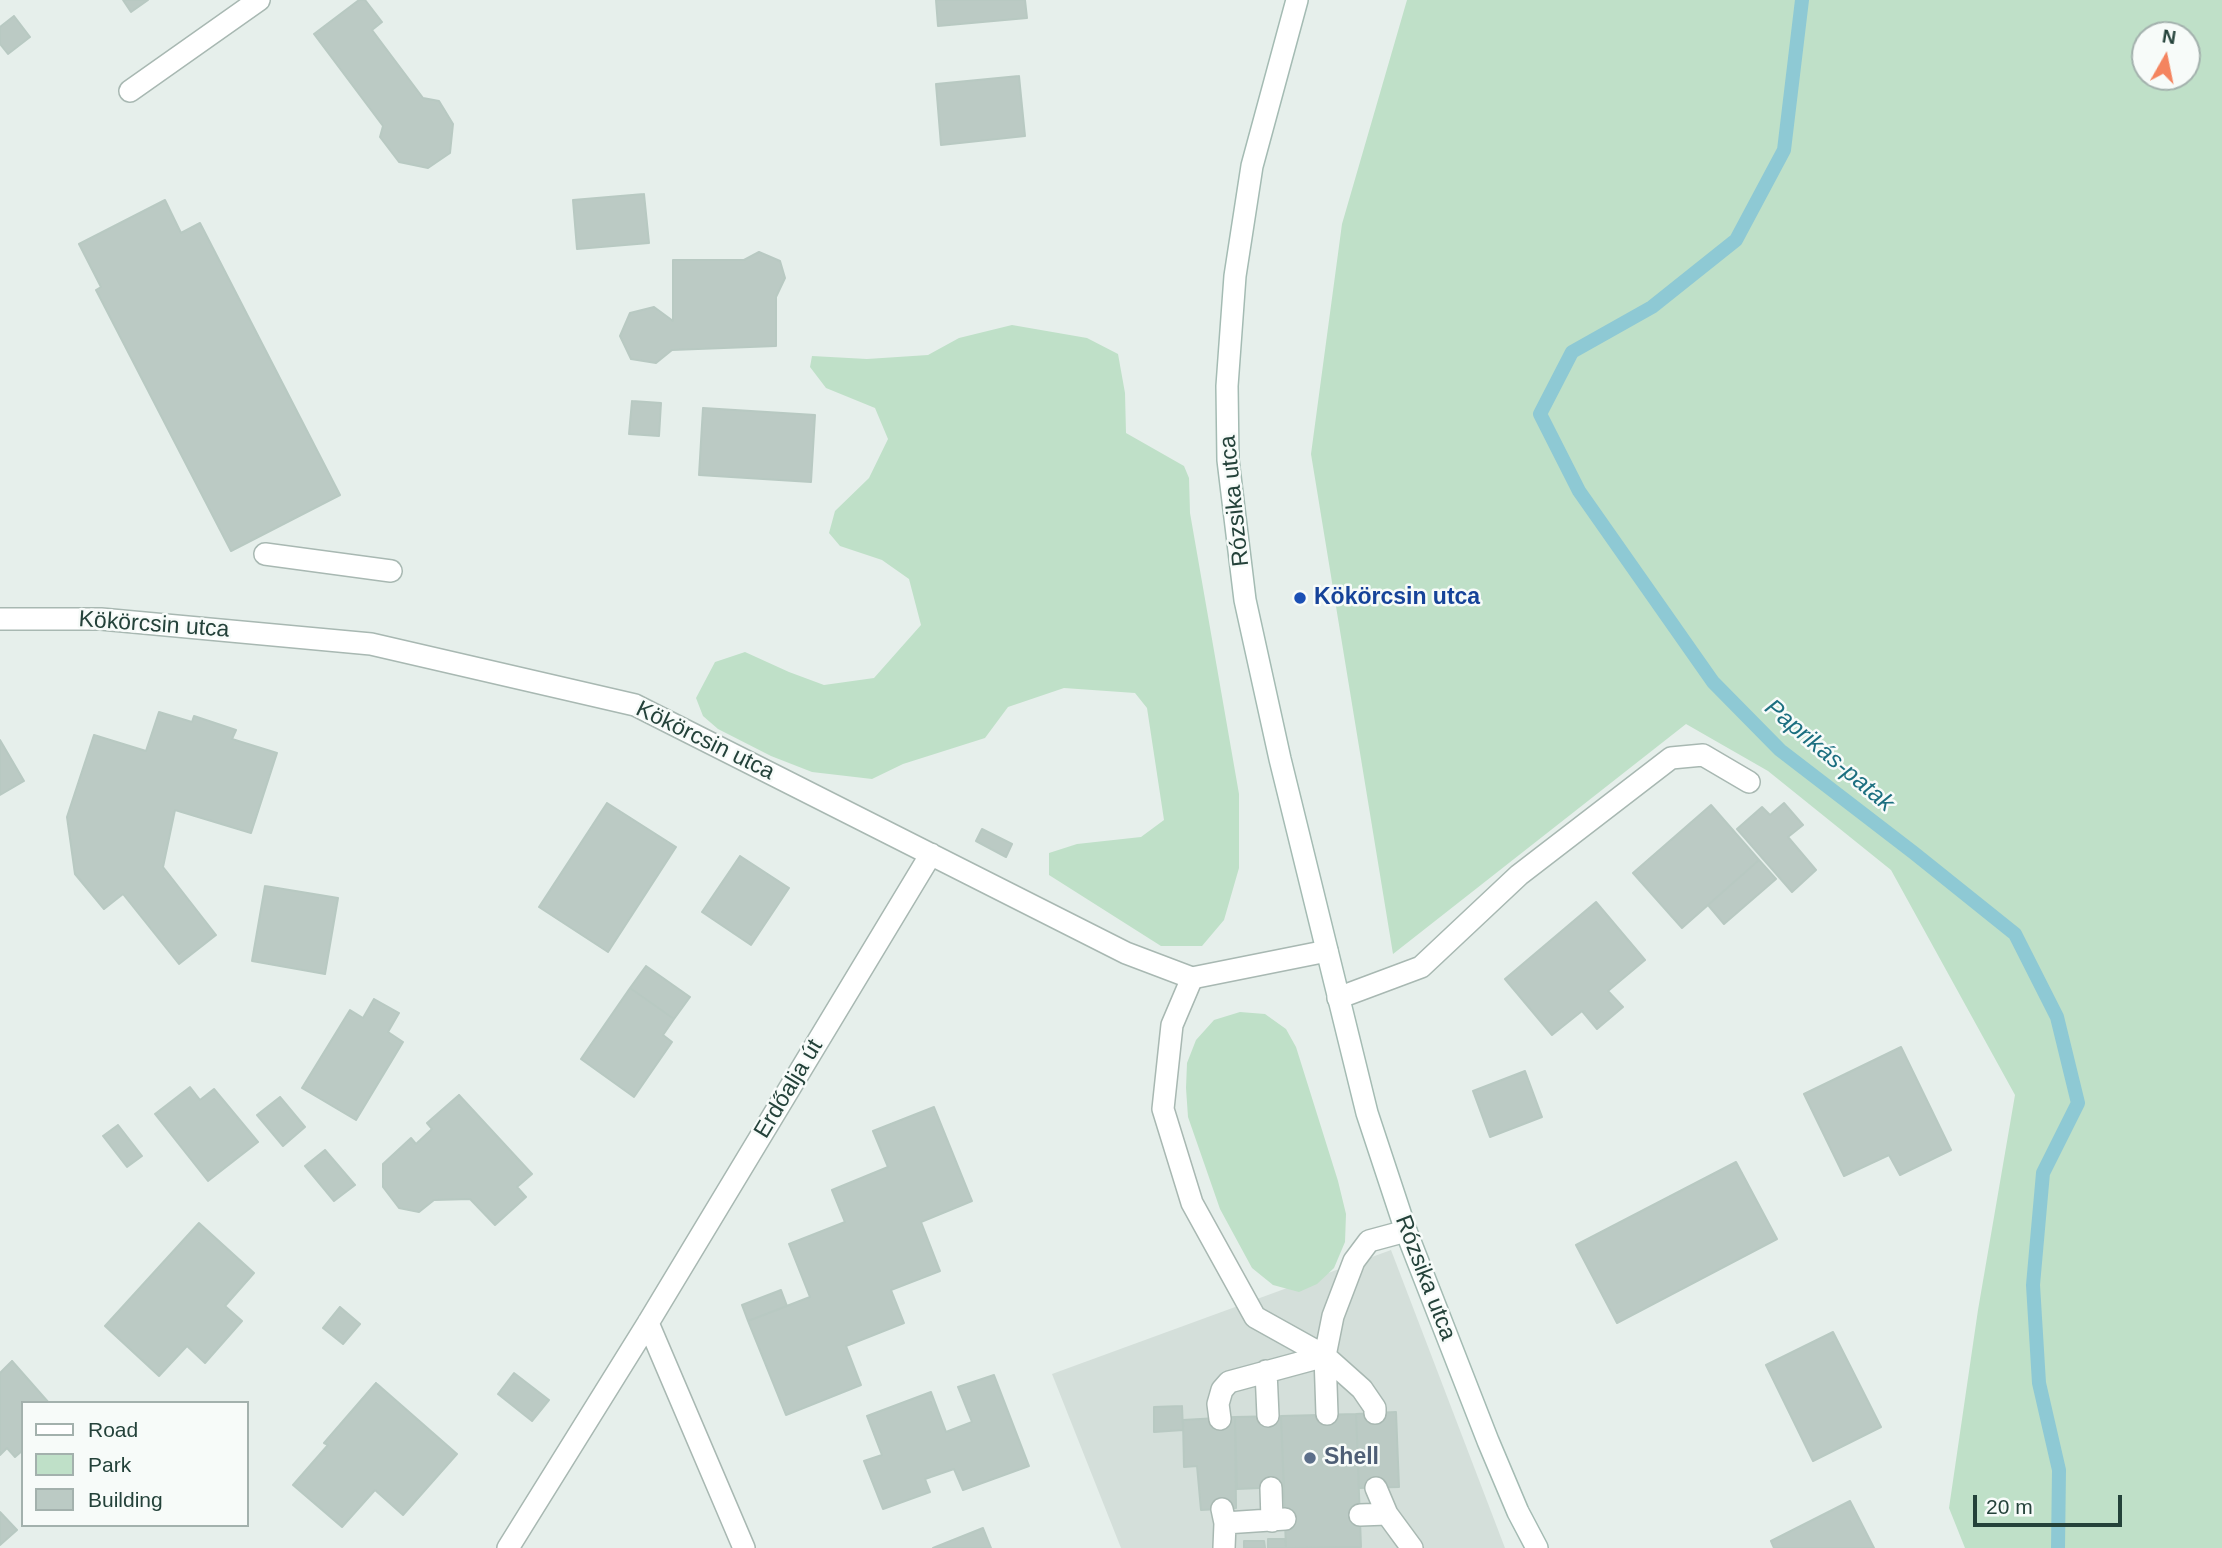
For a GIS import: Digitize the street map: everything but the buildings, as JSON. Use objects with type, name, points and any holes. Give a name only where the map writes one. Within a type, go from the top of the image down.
[{"type":"street","points":[[130,91],[259,0]]},
{"type":"street","name":"Rózsika utca","points":[[1297,0],[1252,166],[1235,276],[1227,386],[1228,460],[1245,600],[1280,759],[1367,1113],[1406,1231],[1488,1441],[1518,1512],[1537,1548]]},
{"type":"street","points":[[265,554],[391,571]]},
{"type":"street","name":"Kökörcsin utca","points":[[0,619],[102,619],[371,644],[635,705],[1126,953],[1192,978]]},
{"type":"street","points":[[1338,998],[1421,967],[1519,875],[1671,758],[1703,755],[1749,782]]},
{"type":"street","name":"Erdőalja út","points":[[508,1548],[648,1323],[931,854]]},
{"type":"street","points":[[1327,951],[1192,978],[1172,1025],[1163,1109],[1192,1203],[1255,1317],[1325,1356],[1362,1389],[1375,1408],[1375,1413]]},
{"type":"street","points":[[1327,1414],[1325,1356],[1333,1316],[1354,1261],[1369,1241],[1406,1231]]},
{"type":"street","points":[[648,1323],[744,1548]]},
{"type":"street","points":[[1220,1419],[1218,1404],[1222,1390],[1229,1382],[1325,1356]]},
{"type":"street","points":[[1266,1371],[1268,1416]]},
{"type":"street","points":[[1224,1548],[1224,1516],[1278,1520],[1270,1488]]},
{"type":"street","points":[[1376,1488],[1387,1514],[1412,1548]]},
{"type":"street","points":[[1360,1515],[1387,1514]]},
{"type":"shaded area","points":[[1391,1250],[1505,1548],[1121,1548],[1052,1374]]},
{"type":"green space","points":[[1407,0],[2222,0],[2222,1548],[1965,1548],[1949,1508],[1978,1310],[2015,1095],[1891,870],[1768,771],[1686,724],[1393,954],[1311,454],[1342,224]]},
{"type":"green space","points":[[1012,325],[1087,338],[1118,354],[1125,393],[1126,433],[1184,466],[1189,478],[1190,513],[1239,794],[1239,868],[1224,920],[1202,946],[1161,946],[1049,875],[1049,853],[1077,844],[1141,837],[1164,820],[1147,708],[1135,693],[1064,688],[1008,707],[985,738],[903,764],[872,779],[812,772],[771,756],[718,729],[703,716],[696,698],[715,662],[745,652],[824,685],[874,678],[921,625],[909,579],[882,560],[840,546],[829,533],[835,511],[869,478],[888,439],[875,408],[826,388],[810,367],[812,356],[867,359],[928,355],[959,338]]},
{"type":"green space","points":[[1240,1012],[1265,1014],[1286,1029],[1296,1047],[1346,1214],[1345,1242],[1334,1268],[1317,1284],[1299,1292],[1273,1285],[1252,1268],[1220,1209],[1188,1117],[1187,1063],[1196,1040],[1214,1020]]},
{"type":"waterway","name":"Paprikás-patak","points":[[1802,0],[1784,150],[1736,240],[1652,307],[1572,352],[1540,414],[1579,491],[1713,682],[1780,750],[2015,934],[2057,1017],[2078,1103],[2043,1173],[2033,1285],[2039,1383],[2059,1470],[2058,1548]]},
{"type":"place","name":"Kökörcsin utca","points":[[1300,598]]},
{"type":"place","name":"Shell","points":[[1310,1458]]}]
